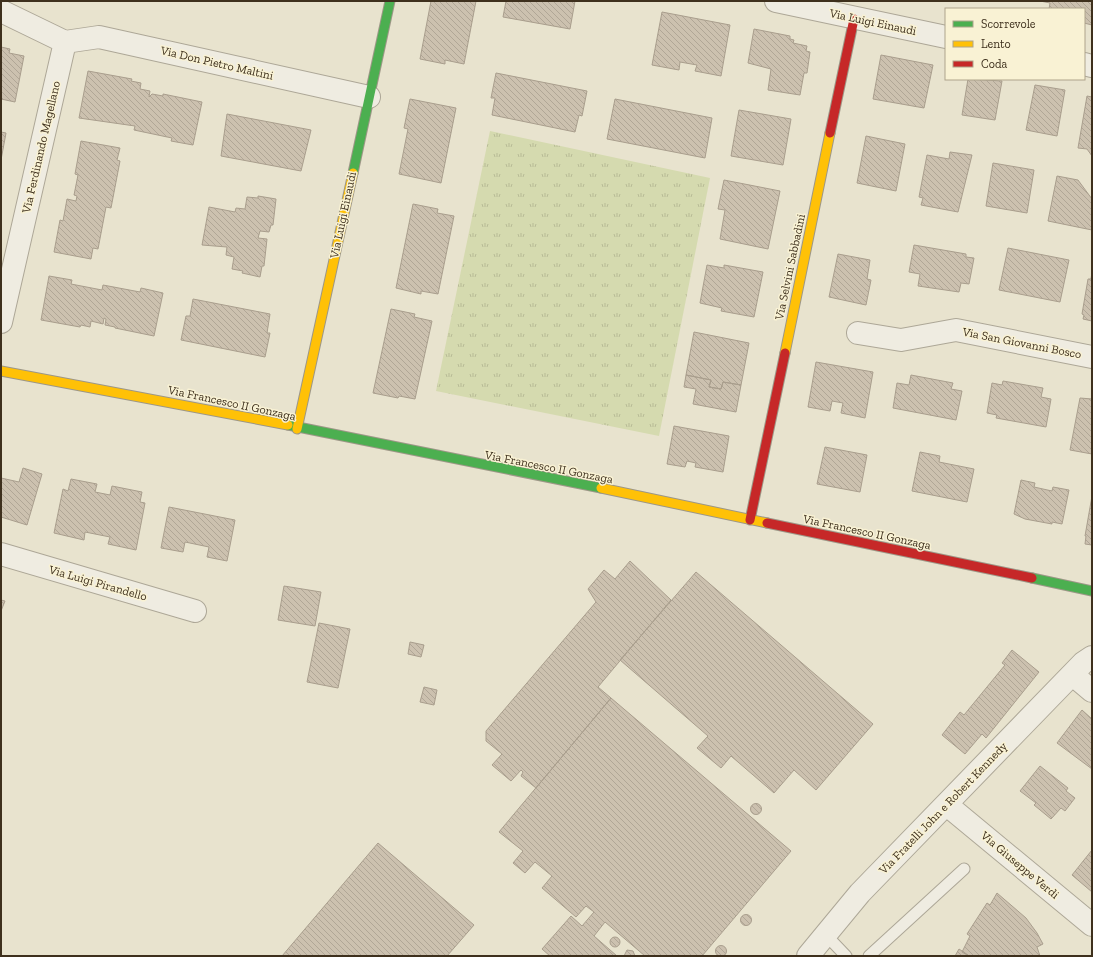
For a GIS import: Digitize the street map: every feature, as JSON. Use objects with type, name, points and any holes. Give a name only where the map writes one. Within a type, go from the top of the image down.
[{"type":"street","name":"Via Luigi Einaudi","points":[[297,429],[390,1]]},
{"type":"street","name":"Via Luigi Einaudi","points":[[776,1],[854,19],[945,37]]},
{"type":"street","points":[[1,11],[66,42]]},
{"type":"street","name":"Via Selvini Sabbadini","points":[[750,520],[854,19]]},
{"type":"street","name":"Via Don Pietro Maltini","points":[[66,42],[99,37],[369,97]]},
{"type":"street","name":"Via Ferdinando Magellano","points":[[1,322],[66,42]]},
{"type":"street","name":"Via San Giovanni Bosco","points":[[858,333],[901,340],[956,330],[1092,357]]},
{"type":"street","name":"Via Francesco II Gonzaga","points":[[1,371],[196,407],[297,429],[750,520],[1092,591]]},
{"type":"street","name":"Via Luigi Pirandello","points":[[1,554],[194,611]]},
{"type":"street","name":"Via Fratelli John e Robert Kennedy","points":[[808,956],[860,893],[1083,665],[1092,640]]},
{"type":"street","points":[[1083,665],[1092,690]]},
{"type":"street","name":"Via Giuseppe Verdi","points":[[947,805],[1092,926]]},
{"type":"lane","points":[[869,956],[964,869]]},
{"type":"lane","points":[[825,934],[846,956]]},
{"type":"green space","points":[[490,131],[710,178],[659,436],[436,391]]},
{"type":"building","points":[[431,1],[476,1],[464,64],[445,60],[445,64],[420,59]]},
{"type":"building","points":[[506,1],[575,1],[570,29],[503,17]]},
{"type":"building","points":[[1040,1],[1092,1],[1092,25],[1085,23],[1085,8],[1049,8],[1050,3]]},
{"type":"building","points":[[662,12],[730,25],[721,76],[695,71],[697,65],[680,62],[679,70],[652,65]]},
{"type":"building","points":[[754,29],[790,36],[790,39],[794,40],[793,43],[807,46],[806,51],[810,52],[807,73],[804,73],[800,95],[768,90],[771,69],[748,63]]},
{"type":"building","points":[[1,47],[10,49],[9,53],[24,56],[15,102],[1,99]]},
{"type":"building","points":[[881,55],[933,65],[924,108],[873,99]]},
{"type":"building","points":[[88,71],[132,79],[131,81],[141,83],[140,89],[150,91],[149,97],[152,94],[163,96],[163,94],[202,102],[193,145],[171,141],[172,138],[134,130],[135,126],[79,118]]},
{"type":"building","points":[[496,73],[587,91],[582,116],[579,115],[575,132],[492,115],[495,98],[491,98]]},
{"type":"building","points":[[968,80],[1002,81],[995,120],[962,115]]},
{"type":"building","points":[[1035,85],[1065,90],[1057,136],[1026,130]]},
{"type":"building","points":[[1087,96],[1092,97],[1092,156],[1087,149],[1078,148]]},
{"type":"building","points":[[410,99],[456,108],[441,183],[399,174],[408,129],[404,128]]},
{"type":"building","points":[[615,99],[712,118],[705,158],[607,139]]},
{"type":"building","points":[[739,110],[791,119],[783,165],[731,156]]},
{"type":"building","points":[[227,114],[311,130],[301,171],[221,156]]},
{"type":"building","points":[[1,132],[6,133],[1,160]]},
{"type":"building","points":[[866,136],[905,144],[896,191],[857,183]]},
{"type":"building","points":[[81,141],[120,148],[117,160],[120,161],[111,208],[106,207],[98,249],[93,248],[91,259],[54,252],[60,220],[63,221],[67,199],[76,201],[77,196],[74,195],[78,175],[75,174]]},
{"type":"building","points":[[950,152],[972,155],[958,212],[921,205],[923,198],[919,197],[927,155],[949,159]]},
{"type":"building","points":[[993,163],[1034,170],[1027,213],[986,206]]},
{"type":"building","points":[[1057,176],[1078,180],[1092,199],[1092,230],[1048,221]]},
{"type":"building","points":[[724,180],[780,191],[768,249],[720,239],[725,210],[718,209]]},
{"type":"building","points":[[258,196],[276,199],[273,225],[271,225],[269,232],[260,231],[258,238],[267,239],[264,266],[262,266],[260,277],[232,269],[234,257],[226,255],[227,247],[202,245],[209,207],[235,212],[236,208],[245,209],[247,197],[258,198]]},
{"type":"building","points":[[413,204],[438,209],[437,213],[454,216],[438,294],[421,291],[421,294],[396,288]]},
{"type":"building","points":[[914,245],[966,254],[966,257],[974,258],[969,284],[961,283],[959,292],[918,286],[920,274],[909,272]]},
{"type":"building","points":[[1008,248],[1069,260],[1060,302],[999,290]]},
{"type":"building","points":[[838,254],[870,260],[867,279],[871,280],[866,305],[829,297]]},
{"type":"building","points":[[707,265],[724,268],[724,265],[763,272],[754,317],[721,311],[722,308],[700,303]]},
{"type":"building","points":[[1092,272],[1092,321],[1083,319],[1084,315],[1082,314],[1088,279],[1091,279]]},
{"type":"building","points":[[49,276],[72,280],[71,284],[102,290],[103,285],[140,292],[141,288],[163,293],[154,336],[105,325],[106,319],[104,318],[103,324],[91,321],[90,327],[81,325],[80,327],[41,320]]},
{"type":"building","points":[[193,299],[270,314],[267,333],[270,333],[265,357],[181,340],[186,316],[190,316]]},
{"type":"building","points":[[391,309],[415,314],[414,317],[432,321],[415,399],[399,396],[398,398],[373,393]]},
{"type":"building","points":[[694,332],[749,343],[741,385],[723,382],[721,389],[709,387],[711,380],[686,375]]},
{"type":"building","points":[[816,362],[873,372],[865,418],[841,413],[843,403],[832,401],[830,411],[808,407]]},
{"type":"building","points":[[686,375],[711,380],[709,387],[721,389],[723,382],[741,385],[736,412],[693,404],[696,389],[684,387]]},
{"type":"building","points":[[911,375],[953,383],[951,389],[962,391],[956,420],[893,408],[897,383],[909,385]]},
{"type":"building","points":[[1003,381],[1043,388],[1041,397],[1051,399],[1046,427],[996,418],[997,415],[987,413],[992,383],[1002,385]]},
{"type":"building","points":[[1080,398],[1092,399],[1092,454],[1070,450]]},
{"type":"building","points":[[674,426],[729,436],[723,472],[695,467],[696,463],[687,461],[685,467],[667,464]]},
{"type":"building","points":[[825,447],[867,455],[860,492],[817,484]]},
{"type":"building","points":[[920,452],[940,456],[939,462],[974,469],[967,502],[912,491]]},
{"type":"building","points":[[23,468],[42,474],[27,525],[1,517],[1,478],[19,482]]},
{"type":"building","points":[[71,479],[97,484],[95,492],[110,495],[112,486],[142,492],[140,502],[145,503],[136,550],[108,544],[110,537],[85,532],[84,540],[54,533],[63,489],[68,491]]},
{"type":"building","points":[[1021,480],[1035,483],[1034,487],[1052,491],[1053,487],[1069,490],[1062,524],[1052,522],[1052,524],[1025,519],[1014,514]]},
{"type":"building","points":[[1092,496],[1092,545],[1085,544],[1085,536]]},
{"type":"building","points":[[169,507],[235,520],[227,561],[207,557],[209,547],[185,542],[183,552],[161,548]]},
{"type":"building","points":[[630,561],[671,600],[598,687],[611,698],[536,788],[521,776],[523,772],[521,770],[511,781],[492,765],[502,754],[486,741],[486,731],[596,602],[588,589],[604,570],[615,579]]},
{"type":"building","points":[[696,572],[873,724],[816,790],[794,770],[774,793],[731,756],[721,768],[697,748],[708,736],[620,660]]},
{"type":"building","points":[[284,586],[321,592],[315,626],[278,620]]},
{"type":"building","points":[[1,600],[5,601],[1,611]]},
{"type":"building","points":[[319,623],[350,629],[338,688],[307,682]]},
{"type":"building","points":[[410,642],[424,645],[421,657],[408,654]]},
{"type":"building","points":[[1012,650],[1039,672],[986,738],[982,734],[965,754],[942,735],[960,712],[964,715],[1005,665],[1002,663]]},
{"type":"building","points":[[424,687],[437,690],[434,705],[420,702]]},
{"type":"building","points":[[611,698],[791,851],[702,956],[645,956],[605,922],[594,936],[617,956],[550,956],[542,949],[571,916],[582,926],[594,912],[586,906],[576,917],[542,888],[552,876],[535,862],[525,873],[513,863],[523,851],[499,832]]},
{"type":"building","points":[[1082,710],[1092,719],[1092,769],[1057,743]]},
{"type":"building","points":[[1040,766],[1068,788],[1066,791],[1075,798],[1065,811],[1061,808],[1051,819],[1034,805],[1036,803],[1020,791]]},
{"type":"building","points":[[754,804],[758,804],[760,805],[760,813],[754,814],[751,811],[751,807]]},
{"type":"building","points":[[378,843],[474,925],[447,956],[282,956]]},
{"type":"building","points":[[1092,850],[1092,892],[1072,875]]},
{"type":"building","points":[[997,893],[1026,918],[1037,933],[1043,944],[1037,947],[1040,956],[969,956],[962,952],[970,936],[967,934],[987,903],[990,905]]},
{"type":"building","points":[[744,915],[748,915],[750,916],[750,924],[744,925],[741,922],[741,918]]},
{"type":"building","points":[[613,937],[617,937],[619,938],[619,946],[613,947],[610,944],[610,940]]},
{"type":"building","points":[[719,946],[723,946],[725,947],[725,955],[719,956],[716,953],[716,949]]},
{"type":"building","points":[[959,949],[968,955],[969,956],[955,956]]},
{"type":"building","points":[[627,950],[633,951],[635,956],[624,956]]},
{"type":"traffic: fast","points":[[353,173],[390,1]]},
{"type":"traffic: fast","points":[[288,425],[601,488]]},
{"type":"traffic: fast","points":[[1032,578],[1092,591]]},
{"type":"traffic: slow","points":[[785,353],[830,133]]},
{"type":"traffic: slow","points":[[297,429],[353,173]]},
{"type":"traffic: slow","points":[[1,371],[288,425]]},
{"type":"traffic: slow","points":[[601,488],[767,523]]},
{"type":"traffic: jam","points":[[830,133],[854,19]]},
{"type":"traffic: jam","points":[[750,520],[785,353]]},
{"type":"traffic: jam","points":[[767,523],[1032,578]]}]
